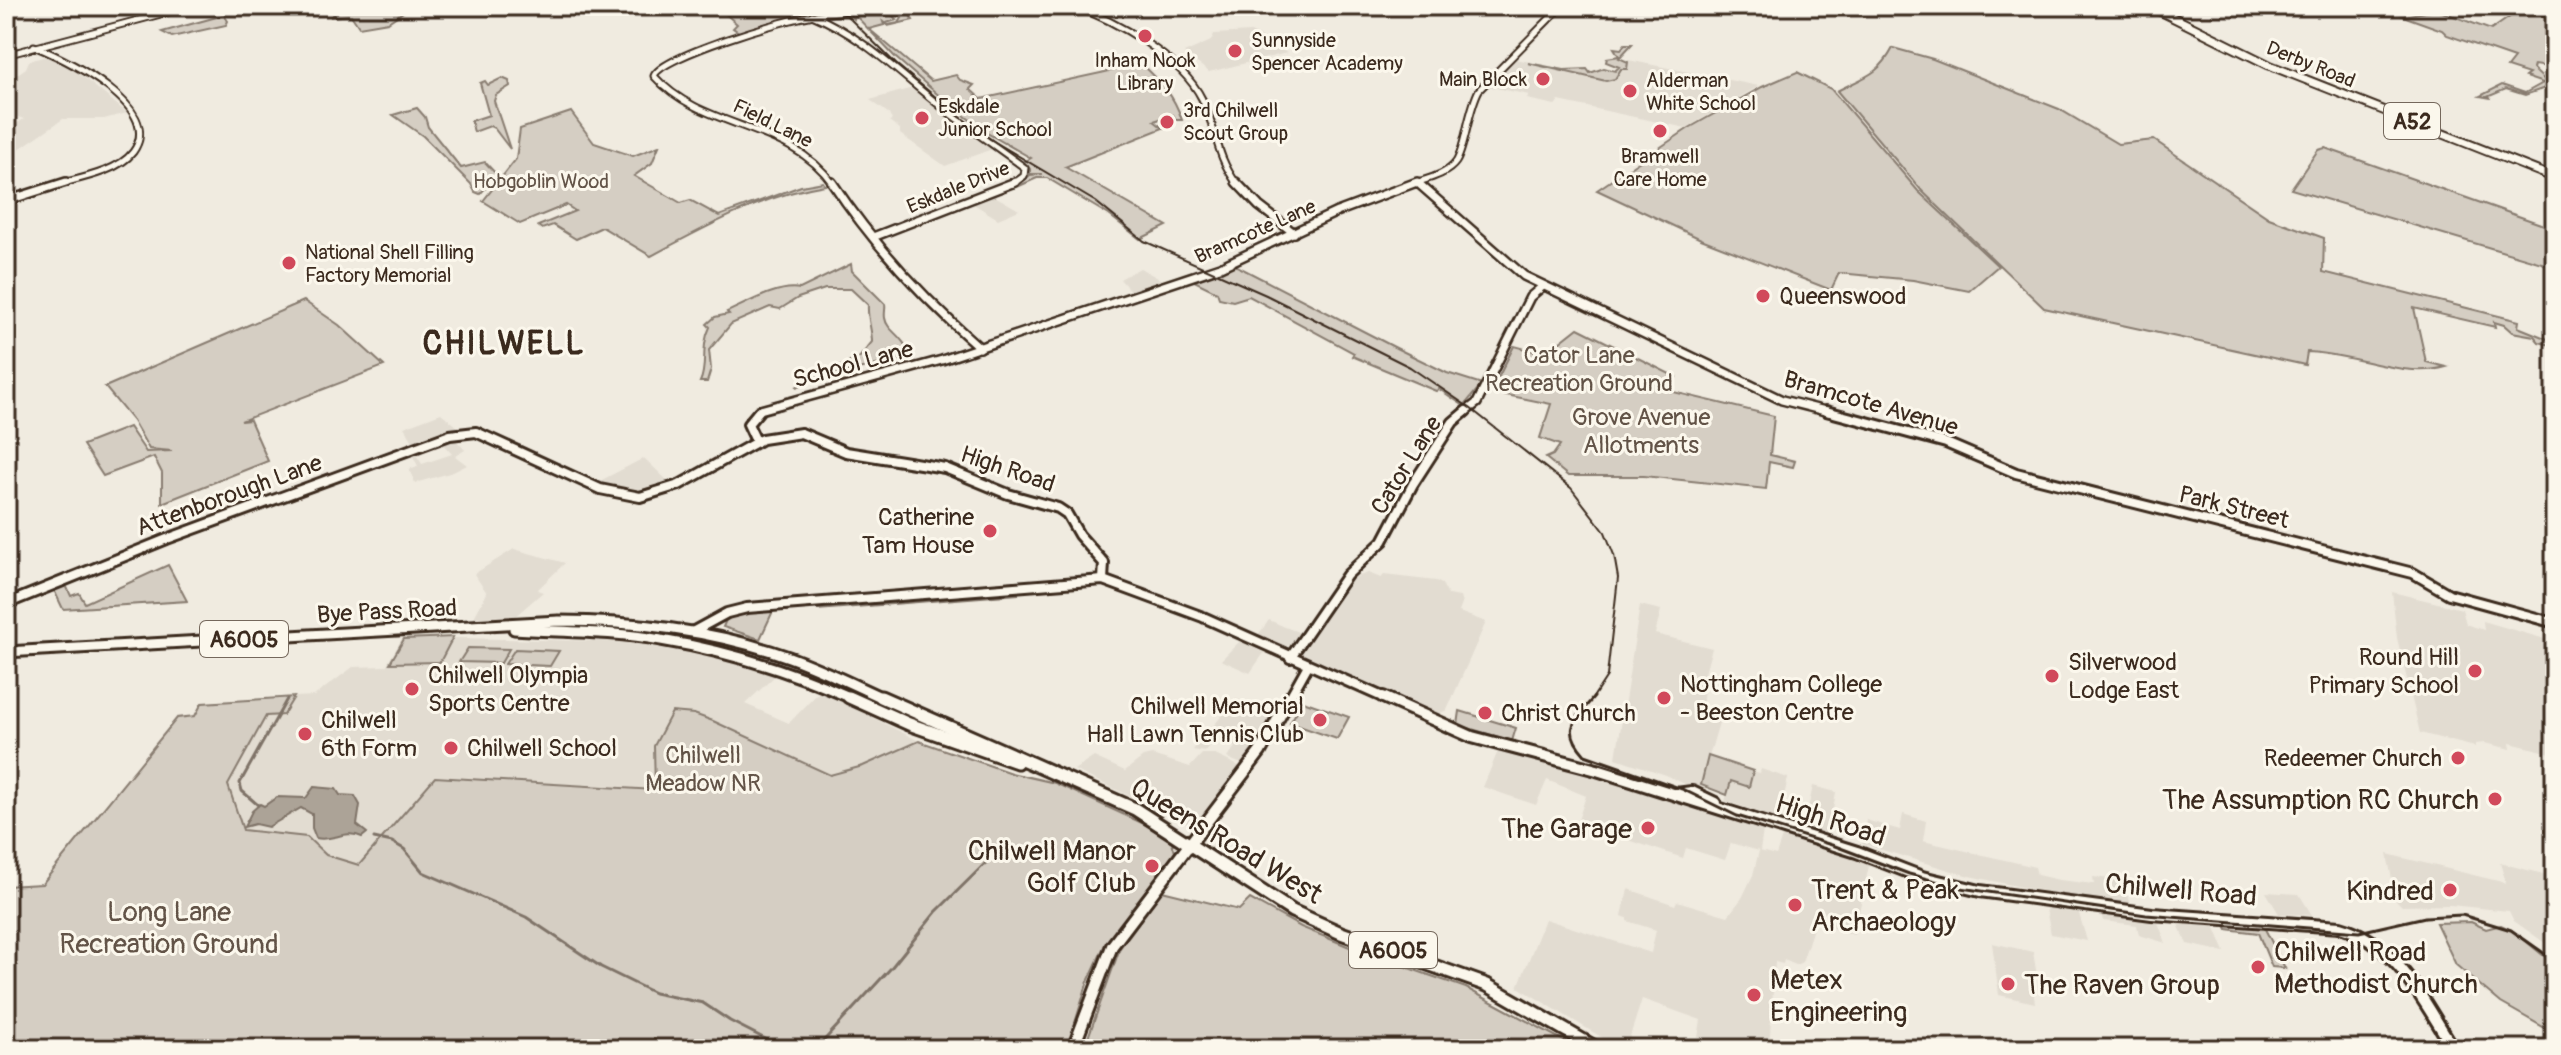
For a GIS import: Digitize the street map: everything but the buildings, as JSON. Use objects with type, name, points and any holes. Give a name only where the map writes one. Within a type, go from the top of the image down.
[{"type":"highway","name":"Derby Road","points":[[2150,6],[2269,65],[2555,176]]},
{"type":"highway","name":"Derby Road","points":[[2157,6],[2256,56],[2555,176]]},
{"type":"main road","name":"Bye Pass Road","points":[[7,652],[614,621],[719,636]]},
{"type":"main road","name":"Bye Pass Road","points":[[481,626],[603,634],[702,647]]},
{"type":"main road","name":"Queens Road West","points":[[719,636],[789,657],[1135,809],[1252,888],[1292,911],[1341,933],[1487,985],[1598,1049]]},
{"type":"main road","name":"Queens Road West","points":[[702,647],[804,677],[909,724],[1047,771]]},
{"type":"street","points":[[6,55],[191,6]]},
{"type":"street","points":[[812,15],[908,6]]},
{"type":"street","points":[[1073,6],[1119,26],[1187,79],[1203,102],[1217,149],[1242,191],[1252,203],[1294,233]]},
{"type":"street","name":"Bramcote Lane","points":[[992,344],[1224,265],[1345,209],[1451,168],[1457,161],[1472,102],[1479,90],[1562,6]]},
{"type":"street","name":"Eskdale Drive","points":[[812,15],[844,28],[861,40],[944,109],[1023,164],[1026,170],[1021,180],[1012,185],[873,237]]},
{"type":"street","name":"Field Lane","points":[[812,15],[678,57],[658,67],[654,76],[660,85],[690,104],[751,127],[806,154],[824,171],[917,289],[980,348]]},
{"type":"street","points":[[6,201],[103,171],[132,154],[139,140],[139,123],[131,107],[72,62],[34,46]]},
{"type":"street","name":"Bramcote Avenue","points":[[1418,183],[1517,271],[1543,286],[1782,400],[1946,443],[2006,470],[2034,478]]},
{"type":"street","name":"Cator Lane","points":[[1290,658],[1342,582],[1383,541],[1413,484],[1447,431],[1477,403],[1530,297],[1543,286]]},
{"type":"street","name":"School Lane","points":[[756,441],[748,424],[760,410],[992,344]]},
{"type":"street","name":"High Road","points":[[467,431],[486,436],[605,491],[636,497],[679,485],[756,441],[783,434],[805,434],[846,452],[936,466],[1008,494],[1058,508],[1067,514],[1079,535],[1104,563],[1103,580],[1166,601],[1486,742],[1597,770],[1909,870]]},
{"type":"street","name":"Attenborough Lane","points":[[6,604],[167,539],[467,431]]},
{"type":"street","name":"Park Street","points":[[2034,478],[2423,577],[2457,596],[2555,623]]},
{"type":"street","points":[[694,631],[724,615],[747,608],[1103,580]]},
{"type":"street","points":[[719,636],[717,627],[724,615]]},
{"type":"street","points":[[1073,1049],[1112,946],[1270,739],[1308,665]]},
{"type":"street","name":"Chilwell Road","points":[[1909,870],[1922,877],[1993,891],[2152,914],[2340,927],[2365,933],[2388,951],[2454,1049]]},
{"type":"shaded area","name":"Sunnyside Spencer Academy","points":[[1251,32],[1287,53],[1209,72],[1184,53],[1211,41],[1214,34]]},
{"type":"shaded area","points":[[46,56],[65,62],[127,113],[104,119],[63,119],[6,158],[6,130],[24,119],[6,113],[6,82],[26,68],[29,61]]},
{"type":"shaded area","name":"Alderman White School","points":[[1516,59],[1608,78],[1623,59],[1759,86],[1686,128],[1559,101],[1555,105],[1527,99],[1529,95],[1487,86]]},
{"type":"shaded area","name":"Eskdale Junior School","points":[[909,89],[916,90],[995,148],[945,166],[900,134],[900,129],[889,121],[892,120],[888,113],[870,100]]},
{"type":"shaded area","points":[[993,195],[1019,210],[998,219],[972,203]]},
{"type":"shaded area","points":[[1140,268],[1165,282],[1132,293],[1120,279]]},
{"type":"shaded area","points":[[441,413],[458,427],[414,443],[404,427]]},
{"type":"shaded area","points":[[454,438],[465,450],[455,456],[467,465],[415,483],[409,469],[418,466],[412,454],[415,453],[422,464],[452,454],[441,442]]},
{"type":"shaded area","points":[[644,458],[672,485],[642,493],[596,483]]},
{"type":"shaded area","points":[[514,549],[565,563],[537,590],[543,592],[513,618],[472,621],[487,593],[474,574]]},
{"type":"shaded area","points":[[1368,573],[1381,578],[1384,575],[1436,581],[1442,584],[1448,595],[1460,597],[1462,604],[1459,612],[1486,622],[1447,710],[1438,714],[1304,657],[1302,650],[1353,578]]},
{"type":"shaded area","name":"Round Hill Primary School","points":[[2392,592],[2462,609],[2466,624],[2484,630],[2483,621],[2555,642],[2555,754],[2510,743],[2511,749],[2484,743],[2475,744],[2475,747],[2420,733],[2397,638]]},
{"type":"shaded area","name":"Nottingham College - Beeston Centre","points":[[1640,605],[1661,610],[1655,634],[1712,648],[1705,673],[1702,713],[1720,719],[1699,791],[1666,775],[1616,758]]},
{"type":"shaded area","points":[[1269,620],[1301,633],[1292,645],[1282,647],[1258,635]]},
{"type":"shaded area","name":"Chilwell School","points":[[403,637],[648,642],[699,652],[777,674],[745,704],[789,723],[820,691],[919,741],[863,766],[831,775],[694,714],[654,746],[655,790],[435,777],[359,865],[326,855],[311,839],[243,831],[228,785],[267,716],[283,715],[294,697],[314,696],[353,667],[386,666]]},
{"type":"shaded area","points":[[1240,641],[1264,653],[1250,673],[1221,660]]},
{"type":"shaded area","points":[[1236,699],[1276,714],[1244,765],[1227,758],[1235,747],[1215,740],[1205,752],[1193,750]]},
{"type":"shaded area","points":[[1498,751],[1566,766],[1760,827],[1763,830],[1760,851],[1776,855],[1782,837],[1790,836],[1870,861],[1854,935],[1815,922],[1802,962],[1796,965],[1784,960],[1783,964],[1775,962],[1769,1049],[1696,1049],[1701,1020],[1642,999],[1626,1049],[1621,1049],[1518,987],[1545,919],[1651,953],[1656,930],[1627,921],[1622,916],[1628,889],[1675,905],[1677,901],[1728,916],[1742,898],[1753,875],[1759,851],[1731,843],[1725,860],[1686,848],[1683,858],[1577,823],[1586,796],[1547,780],[1536,805],[1483,787]]},
{"type":"shaded area","points":[[1202,754],[1213,754],[1243,768],[1201,822],[1189,824],[1074,770],[1094,757],[1125,771],[1143,757],[1152,755],[1190,767]]},
{"type":"shaded area","points":[[1761,769],[1788,778],[1779,819],[1725,801],[1731,781],[1749,786],[1753,771],[1760,773]]},
{"type":"shaded area","points":[[1813,786],[1836,792],[1829,834],[1804,827]]},
{"type":"shaded area","points":[[314,787],[336,789],[340,795],[355,796],[360,805],[357,825],[367,833],[362,837],[350,834],[316,838],[312,814],[301,808],[268,827],[255,824],[244,827],[252,811],[260,804],[264,806],[277,797],[306,798]]},
{"type":"shaded area","points":[[1903,814],[1926,821],[1923,841],[2035,867],[2037,875],[2059,880],[2094,884],[2093,877],[2121,880],[2130,903],[2060,895],[1969,876],[1862,844],[1866,820],[1900,830]]},
{"type":"shaded area","points":[[2387,854],[2506,883],[2500,863],[2555,877],[2555,950],[2514,921],[2509,911],[2450,905],[2402,906],[2396,900]]},
{"type":"shaded area","points":[[2266,892],[2299,894],[2312,915],[2279,914]]},
{"type":"shaded area","points":[[2045,904],[2078,910],[2087,941],[2051,934]]},
{"type":"shaded area","points":[[2101,913],[2157,920],[2166,943],[2139,935],[2137,925],[2103,921]]},
{"type":"shaded area","points":[[2177,922],[2213,923],[2225,952],[2187,944]]},
{"type":"shaded area","points":[[1992,943],[2033,952],[2037,976],[2031,976],[2035,1003],[1999,995]]},
{"type":"green space","points":[[347,6],[420,6],[419,9],[406,10],[388,22],[359,27],[351,15],[330,17]]},
{"type":"green space","points":[[835,6],[839,10],[824,7],[825,11],[740,33],[733,28],[737,24],[719,8]]},
{"type":"green space","points":[[2482,6],[2526,6],[2555,22],[2555,68],[2534,65],[2533,69],[2551,86],[2525,95],[2506,89],[2487,97],[2491,98],[2480,96],[2502,85],[2525,93],[2543,83],[2525,77],[2529,74],[2507,67],[2514,58],[2403,16],[2437,10],[2491,30],[2511,16]]},
{"type":"green space","points":[[886,9],[864,16],[891,14],[897,20],[886,23],[888,25],[899,23],[902,18],[888,9],[906,9],[913,20],[888,26],[883,22],[884,25],[869,29],[931,81],[956,75],[960,80],[974,85],[970,89],[981,99],[1142,64],[1166,89],[1182,120],[1176,120],[1173,115],[1154,121],[1163,128],[1065,167],[1167,226],[1140,239],[1109,215],[1047,178],[1037,178],[1017,187],[1030,175],[1043,174],[1030,174],[1024,162],[1031,158],[987,133],[943,99],[896,58],[855,15],[854,19],[847,12]]},
{"type":"green space","points":[[224,15],[228,21],[226,25],[172,37],[162,32]]},
{"type":"green space","points":[[1625,44],[1632,44],[1619,58],[1628,62],[1627,69],[1621,69],[1615,79],[1606,81],[1528,63],[1564,70],[1587,69],[1590,73],[1604,68],[1615,71],[1619,67],[1606,62],[1607,58],[1619,56],[1614,48],[1621,49]]},
{"type":"green space","points":[[1893,48],[1933,59],[2059,109],[2118,144],[2154,140],[2269,218],[2324,238],[2323,272],[2519,321],[2518,327],[2555,342],[2555,346],[2539,342],[2534,336],[2512,332],[2494,322],[2495,327],[2414,308],[2426,362],[2446,367],[2412,370],[2307,352],[2305,365],[2044,308],[1922,191],[1837,91],[1876,70]]},
{"type":"green space","points":[[1797,72],[1831,89],[1918,191],[1998,266],[1969,291],[1913,280],[1839,273],[1831,290],[1701,239],[1597,190],[1689,128],[1762,87]]},
{"type":"green space","points":[[502,78],[509,81],[510,86],[496,95],[494,101],[510,149],[494,128],[490,126],[474,132],[471,121],[489,115],[480,83],[485,81],[488,85]]},
{"type":"green space","points":[[417,108],[461,168],[485,162],[497,175],[480,194],[423,136],[393,115]]},
{"type":"green space","name":"Hobgoblin Wood","points":[[571,112],[594,143],[633,156],[659,146],[652,163],[634,176],[681,203],[690,200],[719,216],[801,186],[823,182],[825,185],[757,204],[651,256],[602,227],[576,239],[553,225],[542,229],[538,226],[575,211],[566,205],[520,224],[483,201],[516,159],[520,129]]},
{"type":"green space","points":[[2325,148],[2555,229],[2555,267],[2291,189],[2318,150]]},
{"type":"green space","points":[[851,264],[852,271],[885,304],[886,323],[905,344],[910,358],[820,377],[796,387],[859,358],[872,342],[868,305],[851,289],[825,289],[798,298],[780,309],[770,307],[731,324],[709,350],[711,369],[707,382],[700,382],[710,327],[707,324],[715,317],[729,314],[727,312],[773,292],[800,289]]},
{"type":"green space","points":[[1233,264],[1447,373],[1482,384],[1464,406],[1439,389],[1436,391],[1352,356],[1354,353],[1249,296],[1233,301],[1219,298],[1217,292],[1190,279]]},
{"type":"green space","points":[[304,301],[339,325],[384,366],[241,421],[250,420],[268,461],[162,503],[162,473],[154,457],[103,476],[83,445],[129,427],[146,452],[172,451],[149,449],[133,421],[105,387]]},
{"type":"green space","name":"Grove Avenue Allotments","points":[[1578,328],[1676,377],[1665,390],[1774,416],[1770,455],[1795,461],[1793,467],[1769,462],[1766,489],[1644,476],[1568,476],[1546,458],[1553,455],[1560,445],[1540,438],[1551,404],[1491,392],[1514,346],[1545,354]]},
{"type":"green space","points":[[168,565],[187,601],[63,609],[53,588],[65,583],[71,596],[79,593],[85,603]]},
{"type":"green space","points":[[1018,591],[1018,594],[818,610],[818,607]]},
{"type":"green space","points":[[773,611],[760,639],[723,627],[726,620],[737,614]]},
{"type":"green space","points":[[584,624],[697,635],[784,658],[840,683],[900,716],[827,683],[751,656],[684,640],[582,628]]},
{"type":"green space","points":[[453,637],[440,662],[390,663],[404,639]]},
{"type":"green space","points":[[468,648],[509,649],[501,663],[459,662]]},
{"type":"green space","points":[[515,649],[559,651],[550,666],[505,664]]},
{"type":"green space","points":[[294,697],[283,715],[266,716],[228,785],[243,830],[307,837],[326,855],[359,865],[435,777],[655,790],[654,746],[672,712],[694,714],[713,721],[830,775],[863,766],[919,741],[1011,773],[1055,783],[1153,828],[1172,842],[1175,852],[1106,942],[1087,984],[1067,1049],[6,1049],[6,886],[42,884],[177,718],[195,716],[202,703]]},
{"type":"green space","points":[[1303,701],[1349,717],[1337,739],[1290,723]]},
{"type":"green space","points":[[1460,711],[1516,728],[1512,741],[1458,725]]},
{"type":"green space","points":[[1708,756],[1753,771],[1749,787],[1731,781],[1727,795],[1701,785]]},
{"type":"green space","points":[[1162,891],[1239,910],[1250,899],[1301,927],[1466,988],[1579,1049],[1084,1049],[1120,948]]},
{"type":"green space","points":[[2471,922],[2486,929],[2501,925],[2512,930],[2555,965],[2555,1019],[2545,1028],[2501,1003],[2456,965],[2436,923]]},
{"type":"green space","points":[[2225,925],[2264,927],[2285,968],[2272,967],[2258,933],[2227,929]]},
{"type":"waterway","points":[[258,805],[242,791],[240,783],[287,699]]},
{"type":"waterway","points":[[374,838],[392,842],[404,849],[423,872],[526,917],[601,967],[654,993],[703,1003],[730,1021],[785,1049]]},
{"type":"waterway","points":[[816,1049],[891,968],[936,912],[1008,841]]},
{"type":"tram line","points":[[837,6],[896,64],[955,113],[990,139],[1096,202],[1144,241],[1266,295],[1410,367],[1470,408],[1571,488],[1605,532],[1614,555],[1618,578],[1607,676],[1592,699]]},
{"type":"tram line","points":[[1594,697],[1576,719],[1572,731],[1585,755],[1682,789],[1737,816],[1835,846],[1909,874],[1961,888],[2146,915],[2359,932],[2425,917],[2462,915],[2511,930],[2555,961]]},
{"type":"place","name":"Inham Nook Library","points":[[1145,36]]},
{"type":"place","name":"Sunnyside Spencer Academy","points":[[1235,51]]},
{"type":"place","name":"Main Block","points":[[1543,79]]},
{"type":"place","name":"Alderman White School","points":[[1630,91]]},
{"type":"place","name":"Eskdale Junior School","points":[[922,118]]},
{"type":"place","name":"3rd Chilwell Scout Group","points":[[1167,122]]},
{"type":"place","name":"Bramwell Care Home","points":[[1660,131]]},
{"type":"place","name":"National Shell Filling Factory Memorial","points":[[289,263]]},
{"type":"place","name":"Queenswood","points":[[1763,296]]},
{"type":"place","name":"Catherine Tam House","points":[[990,531]]},
{"type":"place","name":"Round Hill Primary School","points":[[2475,671]]},
{"type":"place","name":"Silverwood Lodge East","points":[[2052,676]]},
{"type":"place","name":"Chilwell Olympia Sports Centre","points":[[412,689]]},
{"type":"place","name":"Nottingham College - Beeston Centre","points":[[1664,698]]},
{"type":"place","name":"Christ Church","points":[[1485,713]]},
{"type":"place","name":"Chilwell Memorial Hall Lawn Tennis Club","points":[[1320,720]]},
{"type":"place","name":"Chilwell 6th Form","points":[[305,734]]},
{"type":"place","name":"Chilwell School","points":[[451,748]]},
{"type":"place","name":"Redeemer Church","points":[[2458,758]]},
{"type":"place","name":"The Assumption RC Church","points":[[2495,799]]},
{"type":"place","name":"The Garage","points":[[1648,828]]},
{"type":"place","name":"Chilwell Manor Golf Club","points":[[1152,866]]},
{"type":"place","name":"Kindred","points":[[2450,890]]},
{"type":"place","name":"Trent & Peak Archaeology","points":[[1795,905]]},
{"type":"place","name":"Chilwell Road Methodist Church","points":[[2258,967]]},
{"type":"place","name":"The Raven Group","points":[[2008,984]]},
{"type":"place","name":"Metex Engineering","points":[[1754,995]]},
{"type":"district","name":"CHILWELL","points":[[504,343]]},
{"type":"park label","name":"Cator Lane Recreation Ground","points":[[1579,369]]},
{"type":"park label","name":"Chilwell Meadow NR","points":[[703,769]]},
{"type":"park label","name":"Long Lane Recreation Ground","points":[[169,927]]}]
